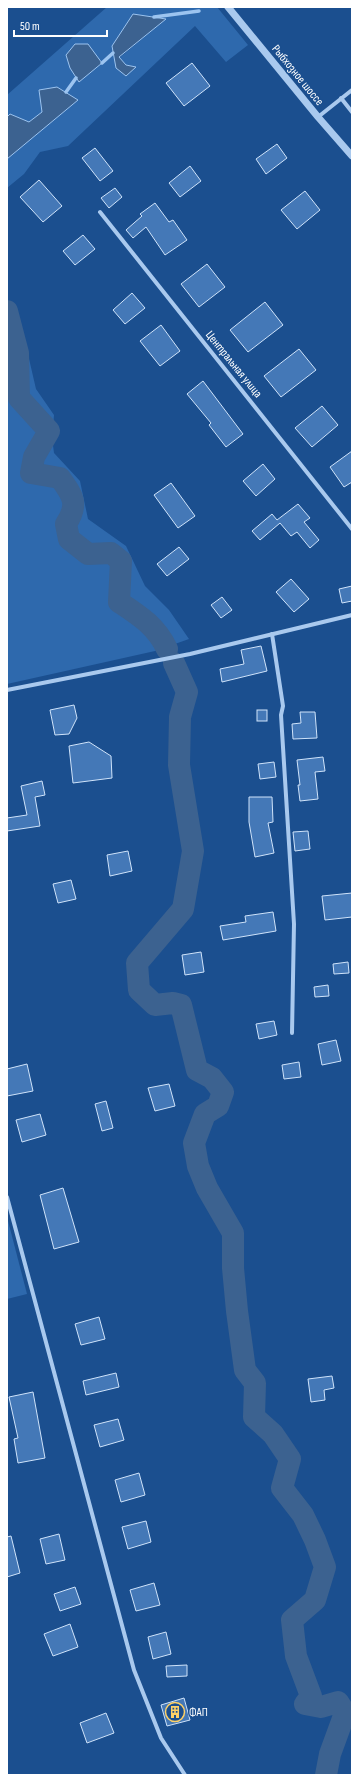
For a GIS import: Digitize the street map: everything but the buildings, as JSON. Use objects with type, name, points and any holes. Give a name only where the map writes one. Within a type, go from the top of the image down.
[{"type":"street","name":"Рыбхозное шоссе","points":[[228,7],[352,156]]},
{"type":"street","points":[[318,117],[352,90]]},
{"type":"street","points":[[341,98],[352,112]]},
{"type":"street","name":"Центральная улица","points":[[100,212],[352,528]]},
{"type":"street","points":[[7,690],[190,654],[352,615]]},
{"type":"street","points":[[272,634],[283,706],[280,715],[294,924],[292,1033]]},
{"type":"street","points":[[7,1197],[134,1670],[161,1738],[185,1775]]},
{"type":"shaded area","points":[[107,7],[217,7],[248,45],[226,62],[195,26],[68,146],[40,152],[24,174],[7,188],[7,159],[78,100],[39,90],[42,112],[29,122],[10,114],[7,117],[7,95]],"holes":[[[133,14],[166,19],[119,58],[126,65],[135,67],[126,76],[112,46]]]},
{"type":"shaded area","points":[[133,14],[166,19],[119,57],[126,65],[136,67],[126,76],[116,68],[112,46]]},
{"type":"shaded area","points":[[75,44],[88,44],[102,63],[79,82],[70,68],[66,55]]},
{"type":"shaded area","points":[[57,87],[78,100],[7,159],[7,117],[10,114],[29,122],[42,112],[39,90]]},
{"type":"shaded area","points":[[7,301],[21,324],[36,389],[54,415],[52,438],[54,453],[80,481],[88,519],[126,546],[145,586],[169,610],[189,639],[155,651],[7,684]]},
{"type":"shaded area","points":[[7,1217],[27,1294],[7,1299]]},
{"type":"waterway","points":[[154,17],[199,11]]},
{"type":"waterway","points":[[102,63],[113,53]]},
{"type":"waterway","points":[[66,92],[76,78]]},
{"type":"waterway","points":[[7,311],[18,353],[19,398],[49,431],[34,457],[31,473],[60,478],[73,500],[72,511],[66,524],[69,539],[88,554],[111,553],[121,561],[119,602],[147,622],[158,634],[167,649]]},
{"type":"waterway","points":[[174,663],[187,692],[180,717],[179,765],[193,851],[183,909],[137,963],[139,990],[155,1005],[173,1003],[181,1005],[197,1070],[212,1078],[223,1092],[218,1106],[205,1114],[194,1143],[198,1166],[207,1188],[233,1233],[233,1268],[237,1311],[245,1370],[255,1383],[254,1417],[273,1434],[290,1459],[282,1488],[303,1515],[315,1540],[325,1567],[315,1600],[292,1620],[296,1656],[311,1696],[305,1704],[321,1707],[338,1702],[345,1713],[330,1754],[326,1775]]},
{"type":"place","name":"ФАП","points":[[175,1712]]}]
